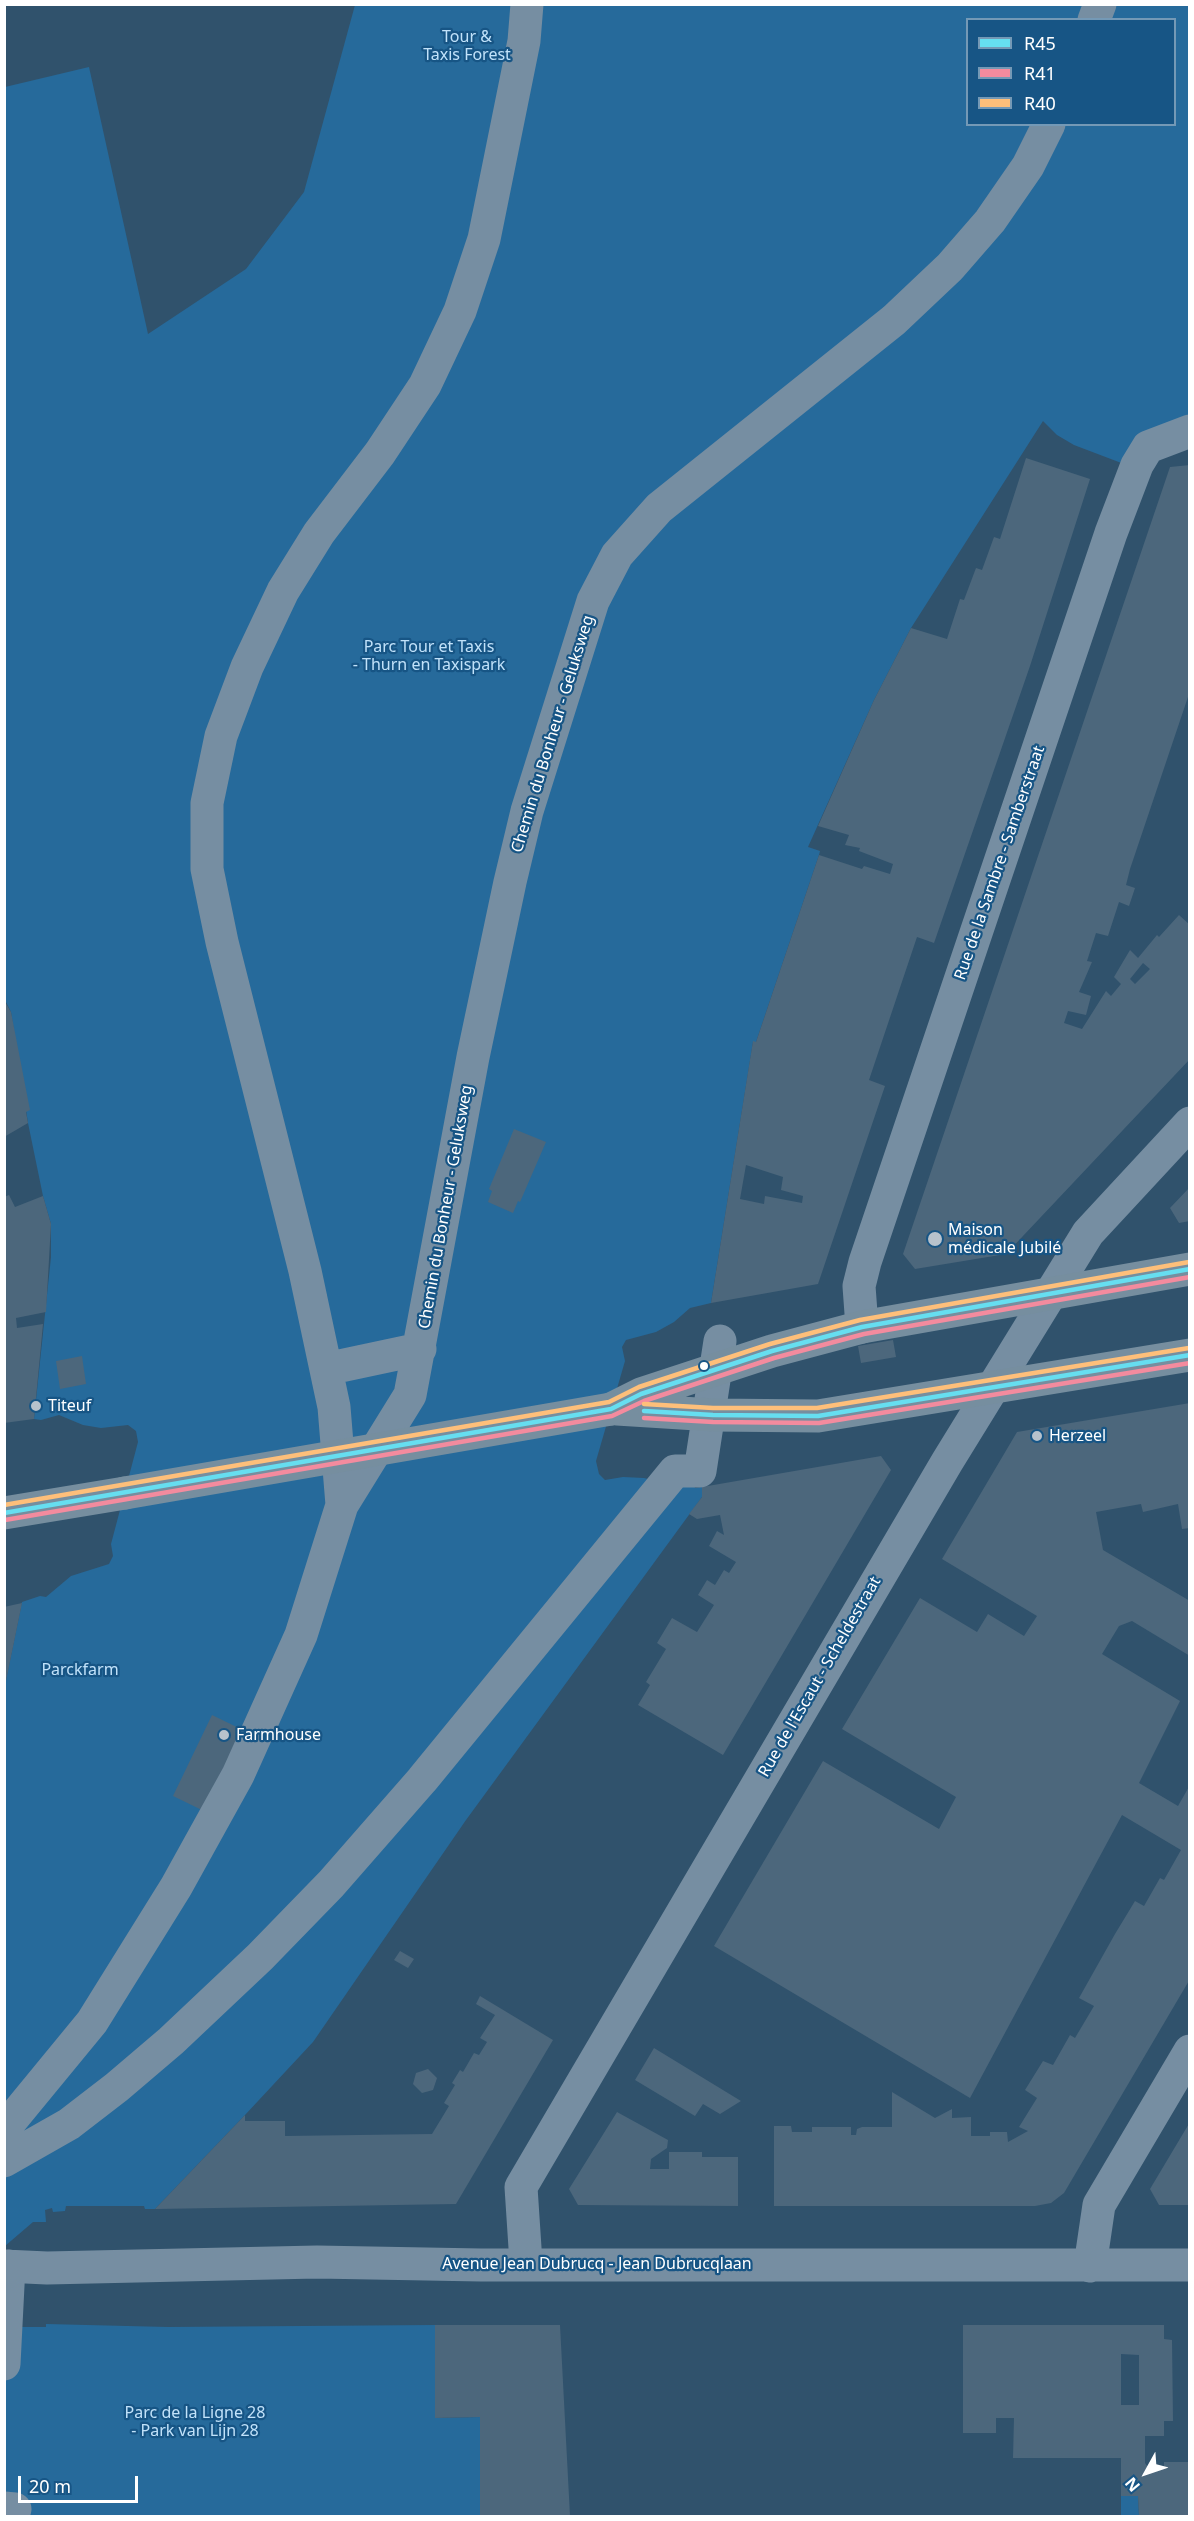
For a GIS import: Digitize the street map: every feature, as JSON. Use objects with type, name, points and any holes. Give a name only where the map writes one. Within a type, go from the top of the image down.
[{"type":"main road","points":[[611,1409],[718,1355],[771,1351],[862,1326],[1190,1269]]},
{"type":"main road","points":[[4,1513],[611,1409],[709,1415],[818,1416],[1190,1355]]},
{"type":"street","points":[[4,2130],[92,2022],[176,1887],[238,1775],[301,1635],[342,1505],[334,1407],[326,1369],[305,1271],[222,942],[207,869],[207,803],[221,736],[247,667],[283,591],[319,533],[380,453],[425,385],[460,311],[484,239],[524,41],[527,4]]},
{"type":"street","name":"Chemin du Bonheur - Geluksweg","points":[[342,1505],[410,1395],[473,1057],[510,882],[527,811],[593,601],[618,555],[659,508],[894,320],[950,267],[990,221],[1028,166],[1048,126]]},
{"type":"street","name":"Rue de la Sambre - Samberstraat","points":[[862,1326],[859,1286],[865,1262],[1111,533],[1137,465],[1148,447],[1190,431]]},
{"type":"street","name":"Rue de l'Escaut - Scheldestraat","points":[[526,2263],[521,2187],[947,1462],[1051,1293],[1095,1225],[1190,1123]]},
{"type":"street","points":[[326,1369],[420,1349]]},
{"type":"street","points":[[4,2161],[69,2124],[126,2080],[260,1957],[331,1884],[471,1722],[675,1471],[700,1471],[718,1355]]},
{"type":"street","points":[[1090,2266],[1099,2205],[1190,2051]]},
{"type":"street","name":"Avenue Jean Dubrucq - Jean Dubrucqlaan","points":[[7,2266],[317,2262],[1190,2265]]},
{"type":"street","points":[[4,2364],[7,2266]]},
{"type":"green space","name":"Parc Tour et Taxis - Thurn en Taxispark","points":[[355,5],[1189,5],[1189,415],[1124,464],[1074,445],[1057,435],[1043,421],[911,628],[874,700],[808,847],[820,851],[819,855],[756,1042],[753,1042],[711,1303],[690,1308],[674,1322],[656,1332],[626,1340],[622,1347],[625,1361],[596,1461],[599,1474],[605,1480],[623,1477],[644,1478],[680,1487],[694,1485],[695,1488],[702,1487],[702,1497],[466,1820],[313,2042],[155,2209],[145,2209],[144,2206],[66,2206],[65,2211],[53,2212],[52,2208],[45,2210],[46,2222],[33,2222],[5,2246],[5,1685],[22,1602],[40,1596],[46,1597],[71,1576],[109,1564],[113,1556],[111,1544],[138,1442],[136,1431],[128,1425],[101,1428],[83,1425],[59,1415],[41,1420],[34,1419],[51,1257],[51,1224],[28,1123],[11,1012],[5,1000],[5,87],[89,67],[148,334],[246,269],[304,192]]},
{"type":"green space","name":"Parc de la Ligne 28 - Park van Lijn 28","points":[[46,2324],[168,2327],[435,2325],[435,2418],[480,2417],[480,2516],[5,2516],[4,2327],[46,2327]]},
{"type":"green space","points":[[1121,2496],[1138,2496],[1139,2516],[1121,2516]]},
{"type":"building","points":[[1026,458],[1090,479],[1030,666],[934,943],[917,937],[869,1080],[885,1086],[818,1284],[711,1303],[753,1041],[756,1042],[819,855],[862,869],[864,866],[890,874],[893,864],[859,851],[860,848],[845,845],[849,835],[818,826],[874,700],[911,628],[947,639],[960,599],[964,600],[976,568],[982,570],[994,537],[1000,539]],"holes":[[[746,1165],[783,1177],[781,1190],[803,1196],[802,1203],[765,1196],[764,1204],[740,1199]]]},
{"type":"building","points":[[1190,465],[1190,691],[1130,869],[1126,885],[1135,888],[1129,906],[1119,902],[1108,936],[1096,933],[1087,961],[1092,962],[1079,992],[1091,996],[1086,1015],[1068,1011],[1064,1023],[1082,1029],[1106,991],[1111,996],[1121,984],[1114,977],[1130,950],[1138,958],[1157,935],[1159,937],[1179,915],[1190,925],[1190,1059],[1006,1254],[915,1269],[903,1254],[1170,467]],"holes":[[[1143,963],[1150,969],[1135,984],[1130,979]]]},
{"type":"building","points":[[4,1000],[11,1012],[30,1110],[26,1112],[28,1123],[4,1137]]},
{"type":"building","points":[[514,1129],[546,1142],[513,1213],[488,1202],[492,1191],[489,1189]]},
{"type":"building","points":[[1190,1187],[1190,1221],[1179,1223],[1170,1208]]},
{"type":"building","points":[[9,1195],[15,1207],[43,1196],[51,1224],[46,1312],[16,1318],[17,1328],[43,1324],[34,1419],[4,1423],[4,1197]]},
{"type":"building","points":[[893,1340],[896,1357],[861,1363],[858,1346]]},
{"type":"building","points":[[82,1356],[86,1384],[60,1389],[56,1361]]},
{"type":"building","points":[[1190,1403],[1190,1528],[1182,1529],[1178,1504],[1143,1512],[1141,1504],[1096,1512],[1103,1550],[1190,1601],[1190,1656],[1132,1621],[1119,1626],[1102,1654],[1180,1701],[1139,1783],[1178,1806],[1190,1785],[1190,1979],[1064,2193],[1051,2203],[1035,2206],[774,2206],[774,2126],[791,2126],[792,2132],[812,2132],[812,2127],[851,2127],[851,2135],[856,2135],[857,2129],[862,2127],[892,2127],[892,2092],[935,2118],[952,2109],[952,2118],[971,2117],[971,2136],[990,2136],[990,2132],[1007,2132],[1008,2142],[1028,2131],[1019,2127],[1037,2098],[1025,2090],[1043,2061],[1053,2065],[1070,2035],[1075,2038],[1094,2006],[1079,1998],[1115,1934],[1135,1901],[1144,1906],[1160,1878],[1164,1880],[1181,1850],[1122,1815],[970,2098],[714,1946],[823,1761],[939,1829],[956,1797],[842,1729],[920,1598],[977,1632],[988,1614],[1024,1636],[1037,1616],[942,1559],[1017,1432]]},
{"type":"building","points":[[881,1456],[891,1470],[723,1755],[638,1705],[650,1685],[646,1682],[666,1649],[657,1643],[672,1618],[697,1632],[714,1605],[698,1595],[707,1580],[715,1585],[724,1570],[729,1573],[736,1562],[709,1546],[717,1531],[724,1535],[720,1515],[697,1519],[689,1514],[702,1497],[702,1487]]},
{"type":"building","points":[[22,1603],[6,1681],[4,1680],[4,1607]]},
{"type":"building","points":[[212,1715],[247,1732],[208,1813],[173,1796]]},
{"type":"building","points":[[400,1951],[414,1959],[408,1968],[394,1960]]},
{"type":"building","points":[[480,1996],[553,2040],[456,2204],[155,2209],[245,2115],[245,2121],[285,2121],[285,2136],[432,2134],[449,2106],[444,2103],[455,2085],[452,2083],[460,2070],[463,2072],[474,2053],[479,2055],[487,2042],[480,2038],[495,2015],[476,2004]]},
{"type":"building","points":[[654,2048],[741,2101],[720,2114],[703,2104],[695,2116],[635,2080]]},
{"type":"building","points":[[428,2069],[437,2078],[433,2090],[422,2093],[413,2084],[416,2073]]},
{"type":"building","points":[[617,2112],[668,2140],[667,2148],[651,2159],[650,2169],[669,2169],[669,2152],[702,2152],[702,2157],[738,2157],[738,2206],[578,2205],[569,2189]]},
{"type":"building","points":[[1190,2122],[1190,2205],[1159,2205],[1150,2189]]},
{"type":"building","points":[[435,2325],[560,2325],[570,2516],[480,2516],[480,2417],[435,2418]]},
{"type":"building","points":[[963,2325],[1164,2325],[1164,2339],[1172,2340],[1173,2421],[1164,2421],[1164,2436],[1145,2436],[1145,2463],[1147,2466],[1164,2466],[1164,2462],[1190,2462],[1190,2516],[1139,2516],[1138,2496],[1121,2496],[1121,2458],[1013,2458],[1014,2418],[996,2418],[996,2433],[963,2433]],"holes":[[[1121,2354],[1139,2355],[1139,2405],[1121,2405]]]},
{"type":"transit line","name":"R40","points":[[4,1505],[609,1402],[639,1387],[770,1344],[860,1320],[1189,1262]]},
{"type":"transit line","name":"R45","points":[[4,1513],[611,1409],[641,1394],[772,1351],[862,1327],[1190,1269]]},
{"type":"transit line","name":"R41","points":[[5,1520],[612,1416],[644,1401],[774,1358],[864,1334],[1190,1277]]},
{"type":"transit line","name":"R40","points":[[644,1404],[713,1408],[817,1408],[1189,1348]]},
{"type":"transit line","name":"R45","points":[[644,1411],[713,1415],[818,1416],[1190,1355]]},
{"type":"transit line","name":"R41","points":[[644,1418],[713,1422],[819,1423],[1190,1363]]},
{"type":"place","name":"Maison médicale Jubilé","points":[[935,1239]]},
{"type":"place","name":"Titeuf","points":[[36,1406]]},
{"type":"place","name":"Herzeel","points":[[1037,1436]]},
{"type":"place","name":"Farmhouse","points":[[224,1735]]},
{"type":"park label","name":"Tour & Taxis Forest","points":[[467,46]]},
{"type":"park label","name":"Parckfarm","points":[[80,1670]]}]
